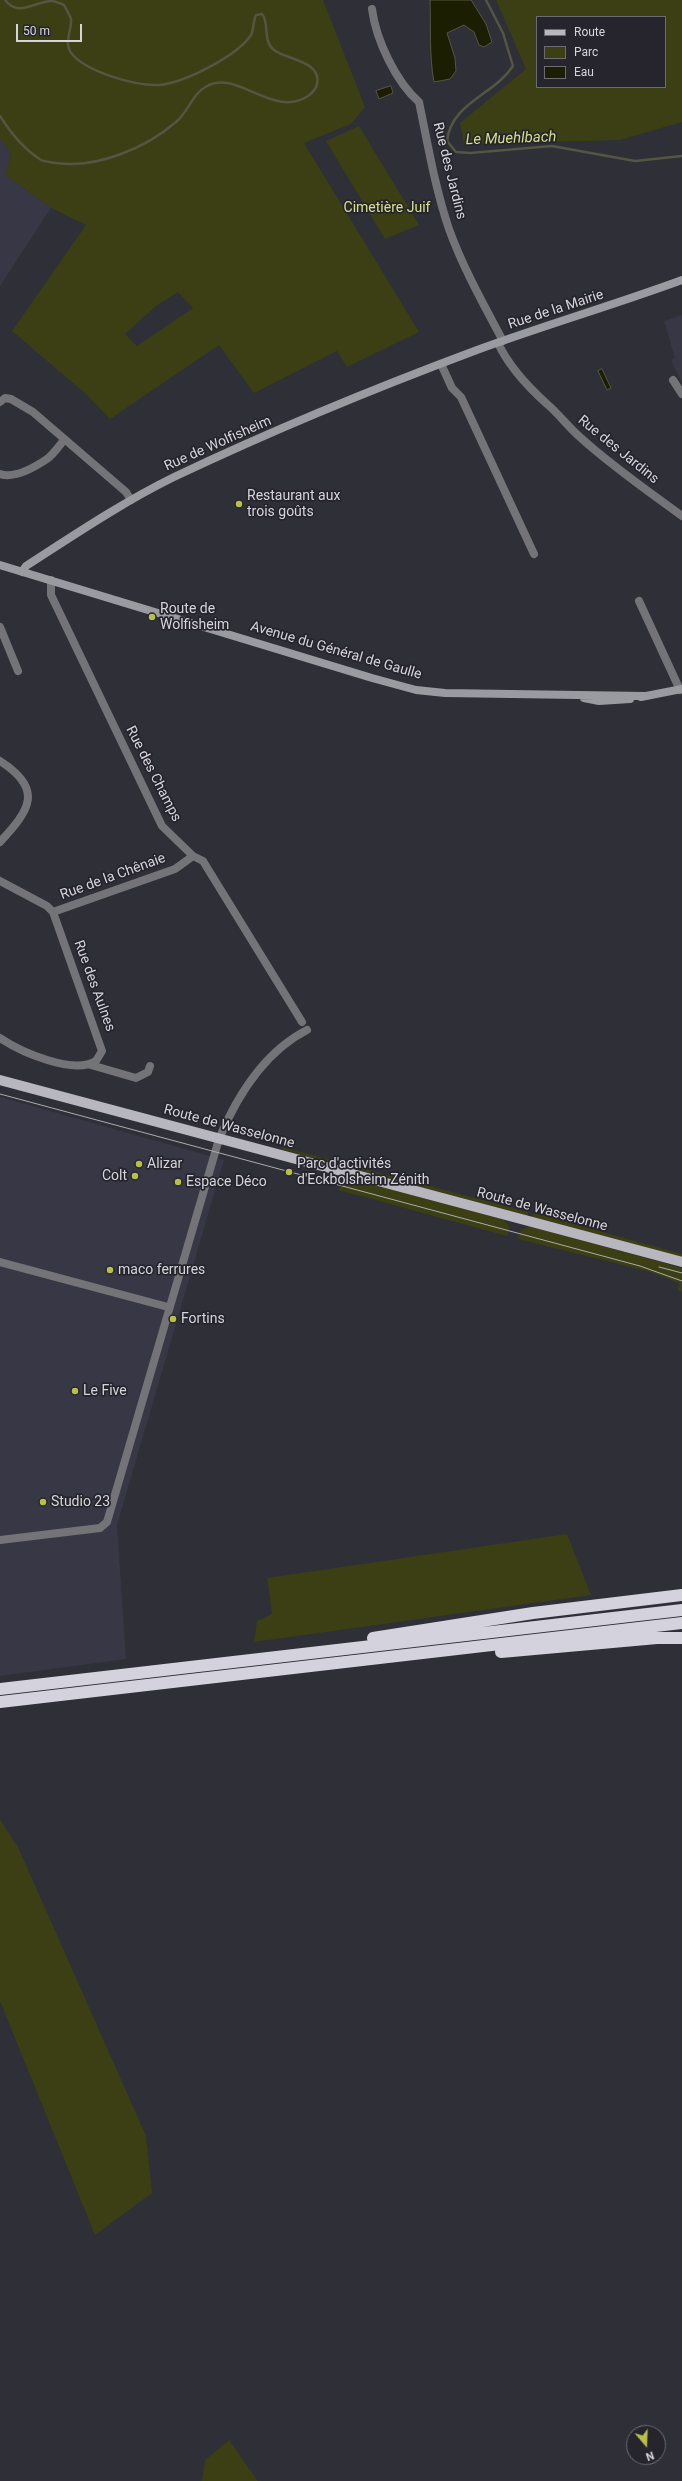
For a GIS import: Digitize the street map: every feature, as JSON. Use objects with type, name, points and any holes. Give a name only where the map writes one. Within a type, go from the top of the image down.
[{"type":"highway","points":[[617,1603],[682,1591]]},
{"type":"highway","points":[[224,1663],[455,1624],[682,1595]]},
{"type":"highway","points":[[0,1689],[682,1610]]},
{"type":"highway","points":[[0,1702],[682,1623]]},
{"type":"highway","points":[[380,1658],[466,1655],[657,1638],[682,1638]]},
{"type":"main road","name":"Route de Wasselonne","points":[[0,1080],[682,1262]]},
{"type":"street","name":"Rue des Jardins","points":[[372,9],[374,22],[396,74],[409,94],[419,102],[438,193],[449,230],[464,268],[500,342],[505,358],[534,394],[547,404],[579,437],[609,462],[682,516]]},
{"type":"street","name":"Rue de la Mairie","points":[[440,365],[500,342],[650,293],[682,280]]},
{"type":"street","name":"Rue de Wolfisheim","points":[[22,572],[26,566],[131,500],[174,478],[313,416],[440,365]]},
{"type":"street","points":[[440,365],[452,388],[461,397],[534,554]]},
{"type":"street","points":[[673,380],[682,394]]},
{"type":"street","points":[[0,402],[5,398],[11,399],[33,412],[126,492],[131,500]]},
{"type":"street","points":[[0,474],[6,476],[15,475],[48,458],[64,440]]},
{"type":"street","name":"Avenue du Général de Gaulle","points":[[0,565],[416,690],[453,694],[645,696],[681,689]]},
{"type":"street","name":"Rue des Champs","points":[[51,580],[51,595],[162,826],[193,856],[202,861],[302,1022]]},
{"type":"street","points":[[639,601],[681,689]]},
{"type":"street","points":[[0,627],[18,671]]},
{"type":"street","points":[[0,761],[15,771],[25,781],[28,796],[27,808],[19,822],[0,842]]},
{"type":"street","name":"Rue de la Chênaie","points":[[0,881],[47,906],[54,912],[175,869],[193,856]]},
{"type":"street","name":"Rue des Aulnes","points":[[54,912],[102,1046],[100,1057],[91,1065]]},
{"type":"street","points":[[0,1540],[100,1528],[107,1522],[168,1307],[219,1139],[234,1105],[276,1049],[307,1030]]},
{"type":"street","points":[[0,1038],[20,1051],[78,1067],[91,1065],[136,1078],[148,1072],[150,1066]]},
{"type":"street","points":[[0,1262],[168,1307]]},
{"type":"shaded area","points":[[0,138],[11,153],[6,175],[51,208],[0,286]]},
{"type":"shaded area","points":[[682,315],[682,383],[671,360],[675,358],[664,321]]},
{"type":"shaded area","points":[[0,1097],[224,1160],[117,1525],[126,1659],[0,1676]]},
{"type":"green space","points":[[0,0],[323,0],[365,107],[351,124],[304,143],[419,332],[347,367],[337,351],[254,393],[219,345],[110,419],[86,394],[12,331],[86,225],[51,208],[6,175],[11,153],[0,138]],"holes":[[[178,292],[193,308],[137,346],[125,334],[156,306]]]},
{"type":"green space","points":[[496,0],[682,0],[682,122],[620,140],[464,144],[460,123],[526,69]]},
{"type":"green space","name":"Cimetière Juif","points":[[359,126],[419,225],[385,239],[326,141]]},
{"type":"green space","points":[[282,1147],[528,1212],[528,1216],[281,1149]]},
{"type":"green space","points":[[343,1175],[503,1219],[510,1227],[507,1236],[339,1190]]},
{"type":"green space","points":[[534,1213],[682,1254],[682,1258],[531,1217]]},
{"type":"green space","points":[[530,1226],[682,1268],[682,1292],[678,1290],[679,1283],[647,1271],[518,1239],[521,1230]]},
{"type":"green space","points":[[567,1534],[591,1595],[254,1642],[257,1621],[272,1614],[267,1578]]},
{"type":"green space","points":[[0,1820],[18,1847],[146,2136],[152,2193],[95,2235],[0,2001]]},
{"type":"green space","points":[[229,2440],[258,2481],[202,2481],[205,2460]]},
{"type":"water","points":[[430,0],[471,0],[486,24],[492,42],[484,47],[479,45],[474,32],[464,25],[447,33],[455,58],[456,71],[450,79],[434,82],[431,52]]},
{"type":"water","points":[[391,86],[393,93],[379,99],[376,91]]},
{"type":"water","points":[[602,369],[611,388],[607,390],[598,371]]},
{"type":"waterway","name":"Le Muehlbach","points":[[0,116],[18,140],[41,160],[71,164],[87,163],[104,160],[135,148],[150,140],[176,122],[198,93],[207,86],[219,82],[231,84],[282,102],[295,101],[308,96],[315,90],[317,84],[317,76],[314,70],[302,62],[274,50],[270,46],[267,37],[266,22],[262,14],[256,15],[251,35],[244,43],[222,60],[182,79],[170,83],[149,85],[112,77],[79,61],[69,50],[68,41],[71,19],[64,5],[52,1],[16,8],[5,0]]},
{"type":"waterway","name":"Le Muehlbach","points":[[486,0],[503,33],[513,66],[495,85],[474,100],[456,117],[450,128],[447,141],[456,152],[470,153],[552,146],[635,161],[682,156]]},
{"type":"tram line","points":[[0,1094],[640,1266],[682,1281]]},
{"type":"tram line","points":[[659,1267],[682,1273]]},
{"type":"place","name":"Restaurant aux trois goûts","points":[[239,504]]},
{"type":"place","name":"Route de Wolfisheim","points":[[152,617]]},
{"type":"place","name":"Alizar","points":[[139,1164]]},
{"type":"place","name":"Parc d'activités d'Eckbolsheim Zénith","points":[[289,1172]]},
{"type":"place","name":"Colt","points":[[135,1176]]},
{"type":"place","name":"Espace Déco","points":[[178,1182]]},
{"type":"place","name":"maco ferrures","points":[[110,1270]]},
{"type":"place","name":"Fortins","points":[[173,1319]]},
{"type":"place","name":"Le Five","points":[[75,1391]]},
{"type":"place","name":"Studio 23","points":[[43,1502]]}]
